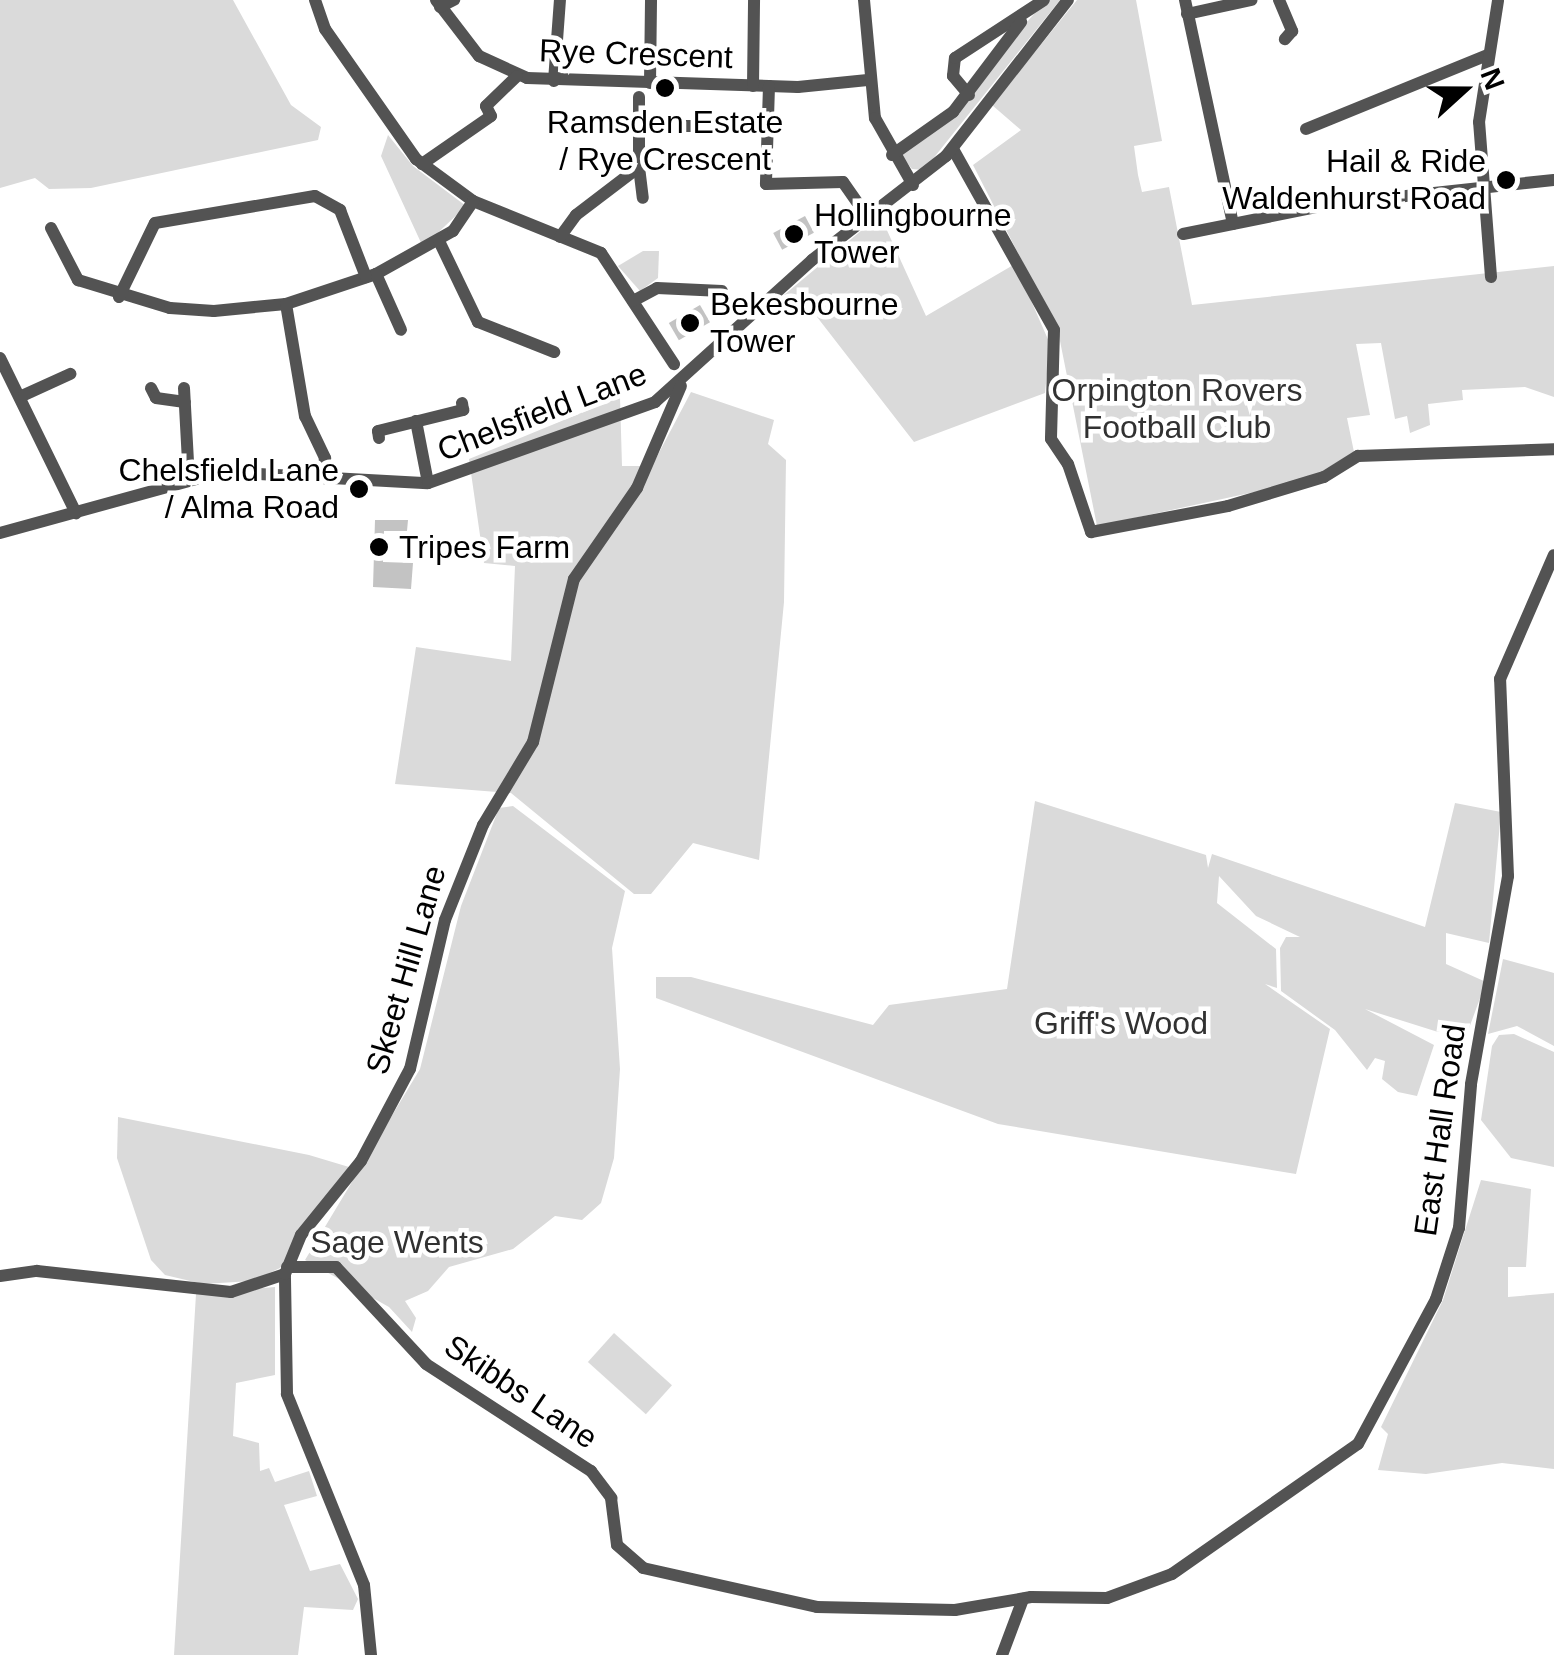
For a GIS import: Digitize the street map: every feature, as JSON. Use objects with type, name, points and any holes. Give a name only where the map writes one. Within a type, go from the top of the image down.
[{"type":"street","points":[[315,0],[325,29],[422,164],[473,201],[602,253],[674,364]]},
{"type":"street","points":[[438,4],[454,0]]},
{"type":"street","points":[[554,81],[560,0]]},
{"type":"street","points":[[650,84],[651,0]]},
{"type":"street","points":[[753,86],[754,0]]},
{"type":"street","points":[[864,0],[868,80],[892,155],[913,185]]},
{"type":"street","points":[[892,155],[970,95],[1021,22],[1044,0]]},
{"type":"street","name":"Chelsfield Lane","points":[[0,533],[222,472],[428,483],[655,402],[681,386],[812,260],[913,185],[952,149],[1068,0]]},
{"type":"street","points":[[1233,224],[1186,7],[1250,0]]},
{"type":"street","points":[[1279,0],[1292,34]]},
{"type":"street","points":[[1492,277],[1482,190],[1486,55],[1498,0]]},
{"type":"street","name":"Rye Crescent","points":[[438,4],[479,56],[517,76],[554,81],[753,86],[868,80]]},
{"type":"street","points":[[970,95],[952,76],[956,58],[1008,21],[1021,22]]},
{"type":"street","points":[[1306,129],[1486,55]]},
{"type":"street","points":[[422,164],[491,116],[486,106],[517,76]]},
{"type":"street","points":[[769,86],[766,184],[843,182],[859,205]]},
{"type":"street","points":[[639,97],[643,198]]},
{"type":"street","points":[[684,126],[768,126]]},
{"type":"street","points":[[952,149],[1054,330],[1046,417],[1091,532],[1228,506],[1324,477],[1358,456],[1554,449]]},
{"type":"street","points":[[560,236],[576,214],[639,167]]},
{"type":"street","points":[[1184,234],[1332,204],[1554,180]]},
{"type":"street","points":[[119,296],[154,223],[315,196],[340,210],[401,330]]},
{"type":"street","points":[[51,228],[78,280],[119,296],[214,311],[286,304],[371,275],[439,241],[473,201]]},
{"type":"street","points":[[439,241],[478,322],[554,352]]},
{"type":"street","points":[[633,301],[657,288],[722,291]]},
{"type":"street","points":[[286,304],[305,416],[325,458],[322,478]]},
{"type":"street","points":[[0,358],[24,395],[76,514]]},
{"type":"street","points":[[24,395],[70,374]]},
{"type":"street","name":"Skeet Hill Lane","points":[[371,1655],[364,1585],[305,1453],[284,1382],[286,1270],[300,1235],[361,1161],[406,1078],[444,920],[483,825],[533,742],[574,579],[637,488],[671,420],[681,386]]},
{"type":"street","points":[[151,388],[156,398],[185,395],[189,479]]},
{"type":"street","points":[[655,402],[671,420]]},
{"type":"street","points":[[379,438],[378,431],[463,410],[462,403]]},
{"type":"street","points":[[416,421],[428,483]]},
{"type":"street","name":"East Hall Road","points":[[1023,1599],[1138,1592],[1257,1520],[1372,1428],[1436,1299],[1460,1228],[1471,1084],[1508,876],[1500,679],[1554,555]]},
{"type":"street","name":"Skibbs Lane","points":[[0,1276],[37,1271],[217,1292],[286,1270],[336,1267],[426,1364],[591,1471],[611,1498],[616,1545],[643,1568],[817,1607],[996,1607],[1023,1599]]},
{"type":"street","points":[[1002,1655],[1012,1616],[1023,1599]]},
{"type":"street","name":"Skibbs Lane","points":[[996,1607],[1012,1616]]},
{"type":"green space","points":[[0,0],[233,0],[291,105],[321,127],[318,140],[91,188],[49,189],[35,178],[0,188]]},
{"type":"green space","points":[[1046,0],[1060,0],[924,170],[912,169],[900,154],[928,137]]},
{"type":"green space","name":"Orpington Rovers Football Club","points":[[1077,0],[1136,0],[1162,141],[1134,146],[1138,175],[1142,192],[1169,187],[1192,305],[1554,266],[1554,397],[1525,387],[1462,390],[1463,400],[1428,404],[1430,425],[1410,433],[1407,416],[1395,419],[1381,343],[1356,344],[1370,415],[1347,418],[1354,452],[1306,481],[1097,526],[1058,331],[973,165],[1021,130],[992,105]]},
{"type":"green space","points":[[388,135],[413,166],[466,206],[423,247],[381,156]]},
{"type":"green space","points":[[880,215],[926,316],[1015,264],[1050,344],[1045,393],[914,442],[800,295],[784,295]]},
{"type":"green space","points":[[643,251],[659,251],[658,278],[640,291],[618,266]]},
{"type":"green space","points":[[691,392],[774,420],[768,444],[786,460],[784,602],[759,860],[693,843],[651,894],[634,894],[511,793],[395,784],[416,647],[511,661],[515,566],[484,563],[469,459],[620,397],[622,466],[652,466]]},
{"type":"green space","name":"Griff's Wood","points":[[1035,801],[1206,855],[1208,868],[1212,854],[1425,927],[1455,803],[1501,812],[1489,943],[1446,933],[1446,964],[1486,982],[1468,1031],[1438,1032],[1365,1009],[1434,1045],[1417,1096],[1398,1092],[1382,1079],[1385,1061],[1375,1058],[1367,1070],[1335,1030],[1281,991],[1280,948],[1286,937],[1300,937],[1382,976],[1256,916],[1219,876],[1217,903],[1276,949],[1277,988],[1265,984],[1330,1029],[1296,1174],[998,1124],[656,998],[656,977],[691,977],[873,1025],[889,1005],[1007,989]]},
{"type":"green space","name":"Sage Wents","points":[[513,806],[625,891],[612,948],[620,1069],[614,1158],[601,1203],[582,1220],[555,1216],[513,1249],[449,1267],[428,1291],[405,1301],[416,1318],[412,1332],[389,1307],[305,1260],[420,1069],[461,906],[499,808]]},
{"type":"green space","points":[[1503,959],[1554,973],[1554,1046],[1517,1026],[1488,1034]]},
{"type":"green space","points":[[1514,1034],[1554,1052],[1554,1167],[1511,1158],[1481,1120],[1492,1046],[1499,1035]]},
{"type":"green space","points":[[118,1117],[309,1155],[349,1167],[280,1268],[252,1281],[203,1284],[165,1275],[151,1260],[117,1158]]},
{"type":"green space","points":[[1481,1180],[1531,1189],[1526,1267],[1508,1267],[1508,1297],[1554,1293],[1554,1469],[1502,1463],[1426,1474],[1378,1470],[1388,1434],[1381,1427],[1443,1300]]},
{"type":"green space","points":[[275,1287],[275,1375],[236,1383],[233,1436],[259,1443],[260,1471],[269,1468],[275,1482],[309,1471],[317,1496],[284,1505],[310,1571],[340,1564],[358,1599],[353,1610],[304,1607],[298,1655],[174,1655],[196,1294]]},
{"type":"green space","points":[[614,1333],[672,1385],[646,1414],[588,1362]]},
{"type":"building","name":"Hollingbourne Tower","points":[[805,216],[814,233],[782,250],[773,233]]},
{"type":"building","name":"Bekesbourne Tower","points":[[700,305],[710,322],[679,340],[669,323]]},
{"type":"building","name":"Tripes Farm","points":[[375,520],[408,520],[407,531],[384,531],[383,562],[413,563],[411,589],[373,587]]},
{"type":"place","name":"Ramsden Estate / Rye Crescent","points":[[665,88]]},
{"type":"place","name":"Hail & Ride Waldenhurst Road","points":[[1506,180]]},
{"type":"place","name":"Hollingbourne Tower","points":[[794,234]]},
{"type":"place","name":"Bekesbourne Tower","points":[[690,323]]},
{"type":"place","name":"Chelsfield Lane / Alma Road","points":[[359,489]]},
{"type":"place","name":"Tripes Farm","points":[[379,547]]}]
